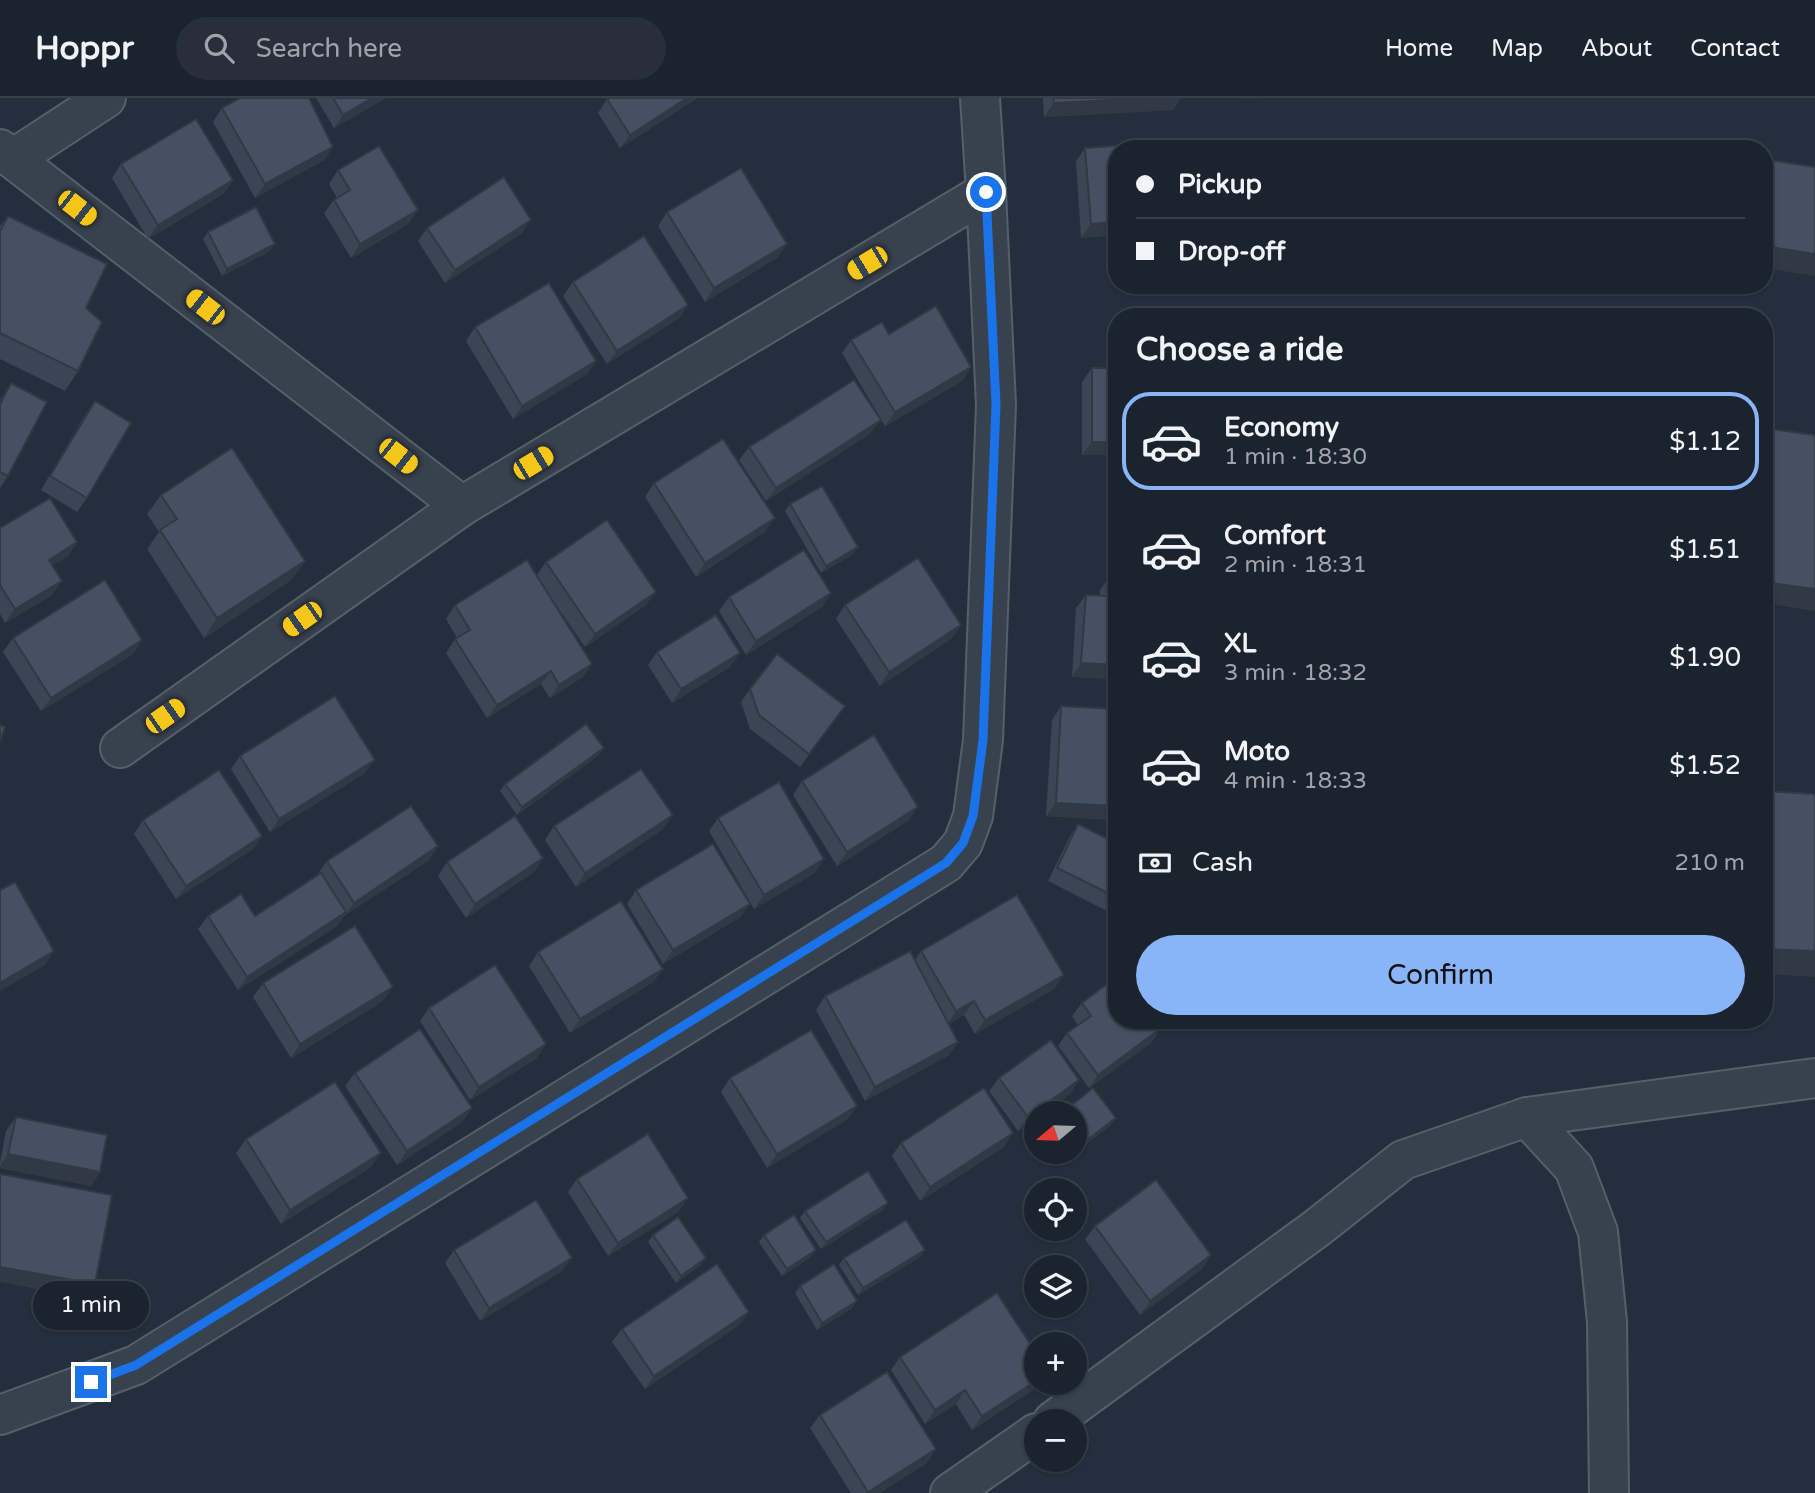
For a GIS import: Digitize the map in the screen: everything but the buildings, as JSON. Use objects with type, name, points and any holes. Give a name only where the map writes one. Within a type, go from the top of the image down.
[{"type":"street","points":[[106,98],[7,154],[462,506]]},
{"type":"street","points":[[0,1415],[136,1365],[946,863],[963,843],[973,816],[983,740],[996,405],[980,98]]},
{"type":"street","points":[[120,748],[462,506],[986,192]]},
{"type":"street","points":[[1069,1409],[1317,1228],[1403,1160],[1527,1117],[1815,1078]]},
{"type":"street","points":[[1527,1117],[1574,1168],[1598,1232],[1607,1322],[1609,1493]]},
{"type":"street","points":[[950,1493],[1024,1441]]},
{"type":"route","points":[[91,1382],[136,1365],[946,863],[963,843],[973,816],[983,740],[996,405],[986,192]]}]
